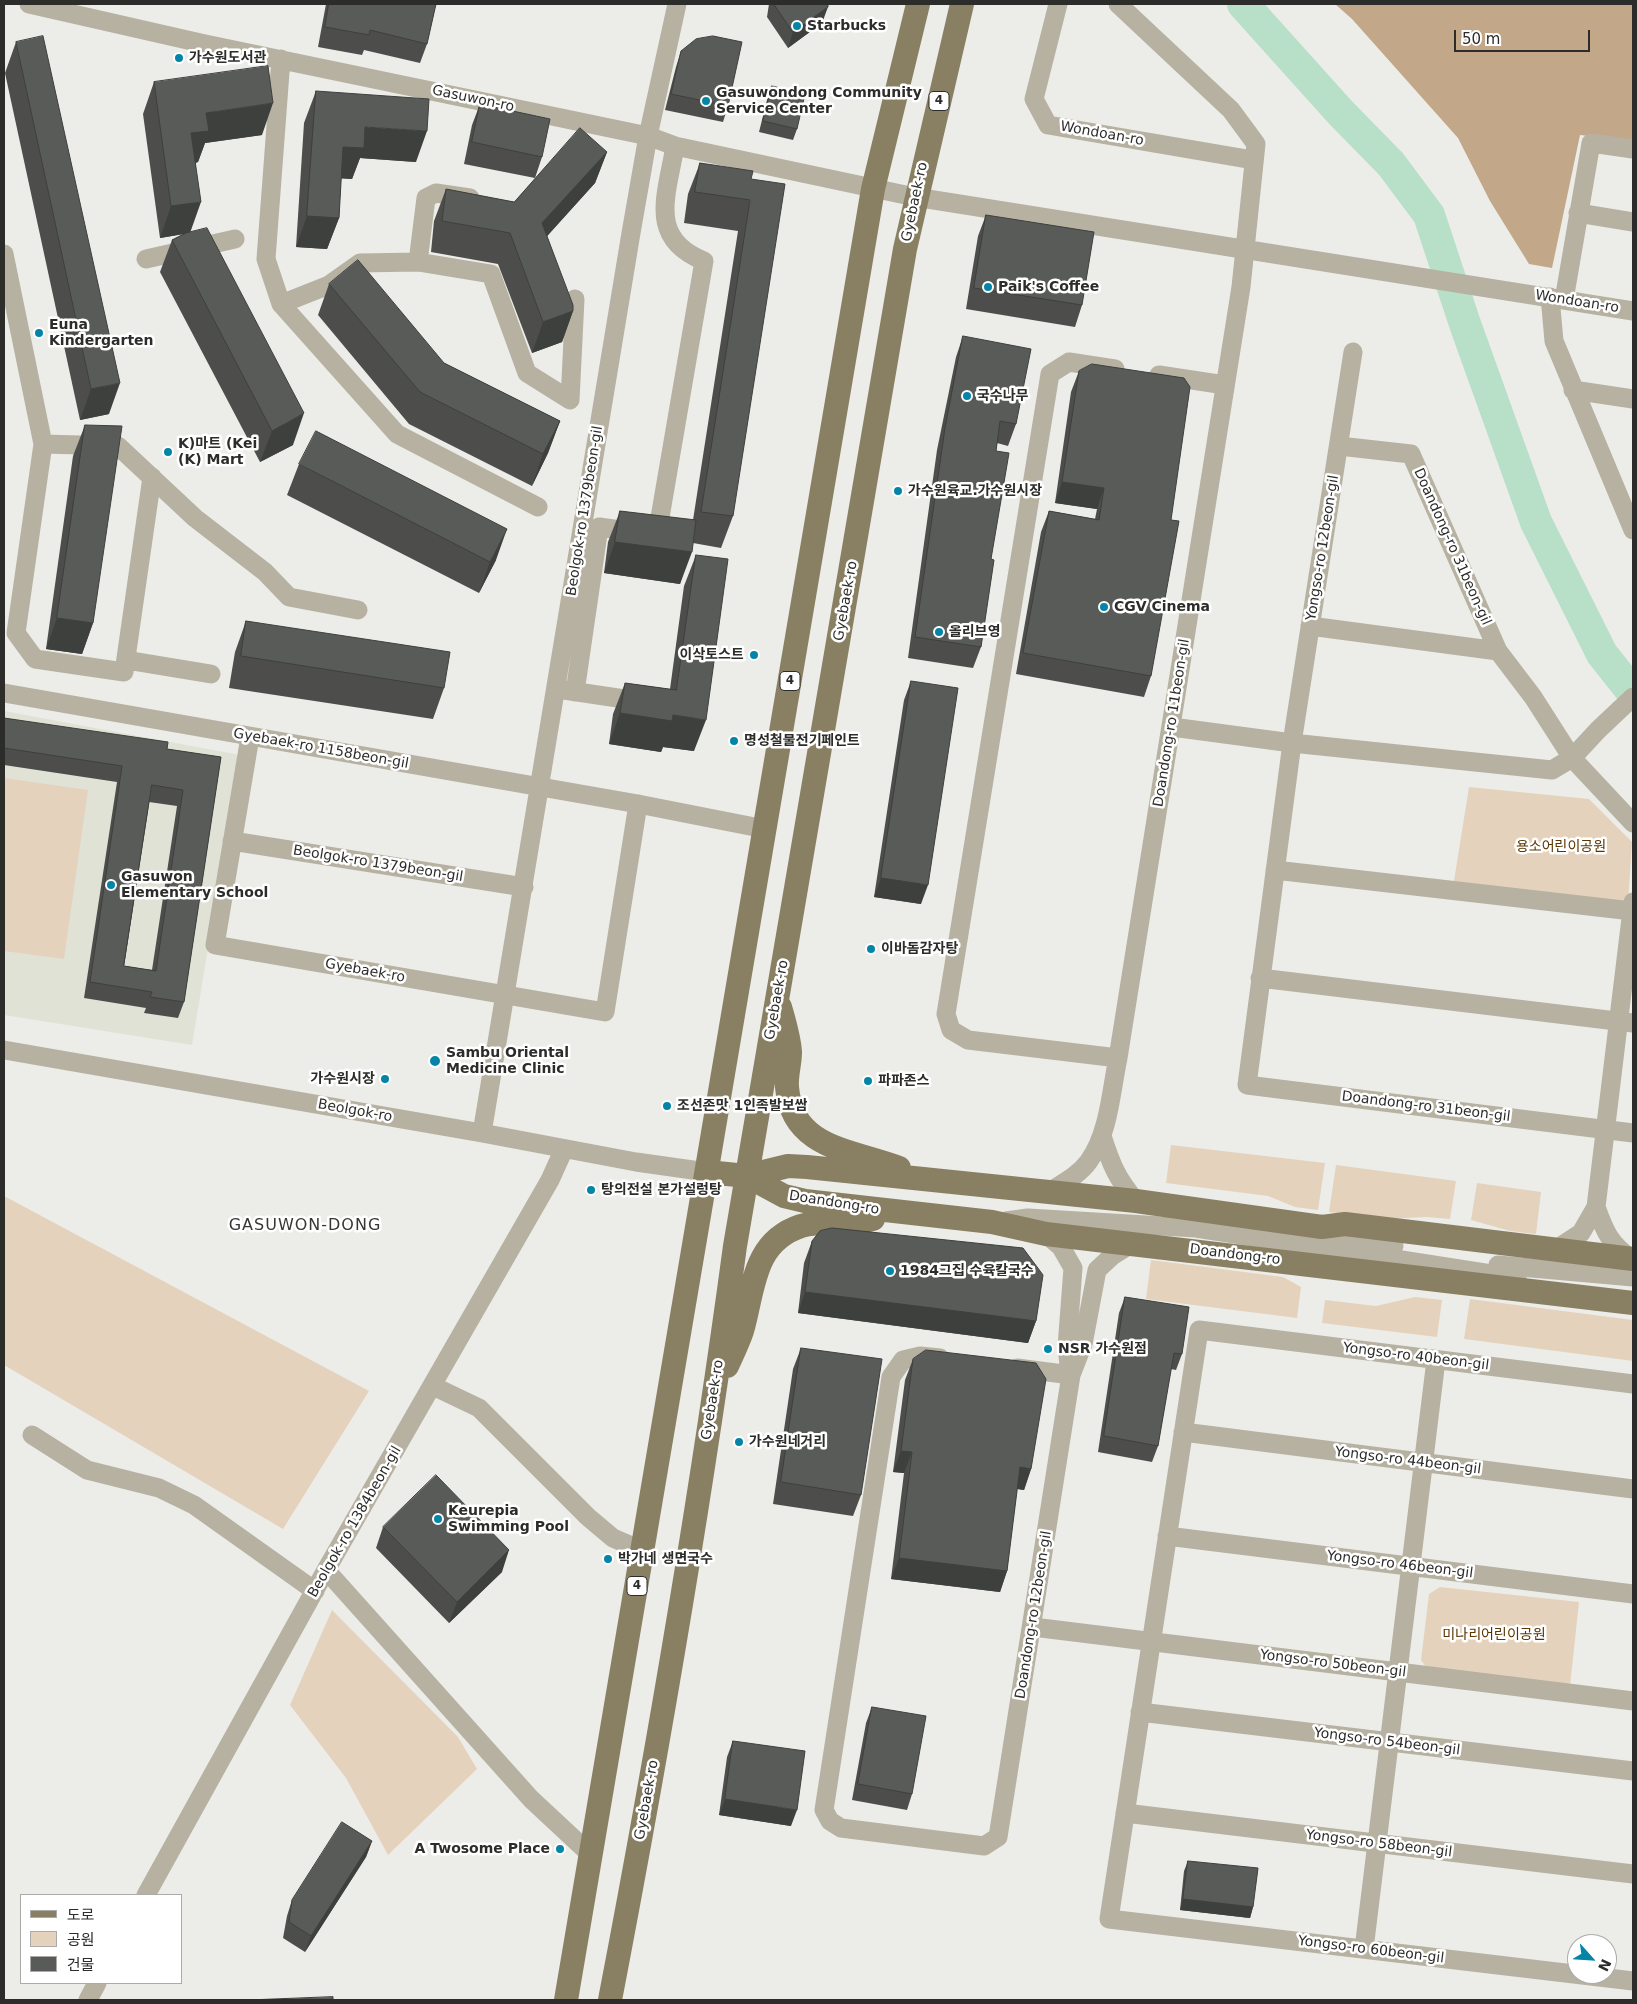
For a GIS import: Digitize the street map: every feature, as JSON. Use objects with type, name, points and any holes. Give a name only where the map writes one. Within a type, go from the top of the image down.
[{"type":"main road","name":"4","points":[[566,2000],[874,189],[918,4]]},
{"type":"main road","name":"Gyebaek-ro","points":[[610,2000],[641,1837],[715,1393],[735,1246],[916,197],[962,4]]},
{"type":"main road","points":[[778,998],[790,1051],[787,1086],[790,1103],[792,1111],[803,1128],[828,1144],[936,1182]]},
{"type":"main road","points":[[707,1172],[747,1176],[788,1166],[1049,1192],[1136,1201],[1325,1227],[1345,1224],[1558,1248],[1633,1265]]},
{"type":"main road","name":"Doandong-ro","points":[[747,1176],[784,1196],[805,1201],[992,1222],[1046,1234],[1633,1303]]},
{"type":"main road","points":[[715,1393],[742,1332],[754,1272],[779,1237],[801,1226],[828,1222],[864,1222],[896,1212]]},
{"type":"street","name":"Gasuwon-ro","points":[[28,4],[648,136],[675,146],[916,197]]},
{"type":"street","name":"Beolgok-ro 1379beon-gil","points":[[482,1133],[648,136],[677,4]]},
{"type":"street","name":"Wondoan-ro","points":[[1058,4],[1034,100],[1048,125],[1253,160]]},
{"type":"street","points":[[916,197],[1244,250],[1256,144],[1231,110],[1118,4]]},
{"type":"street","points":[[281,59],[266,259],[281,304],[397,434],[538,506]]},
{"type":"street","points":[[1633,149],[1591,143],[1578,213],[1557,299],[1554,341],[1573,390],[1627,506],[1633,530]]},
{"type":"street","points":[[575,692],[599,526],[657,534],[704,261],[690,255],[673,242],[664,220],[675,146]]},
{"type":"street","points":[[418,262],[426,198],[436,193],[492,201]]},
{"type":"street","points":[[1578,213],[1633,222]]},
{"type":"street","points":[[146,259],[235,239]]},
{"type":"street","name":"Wondoan-ro","points":[[1244,250],[1633,311]]},
{"type":"street","name":"Doandong-ro 11beon-gil","points":[[1102,1136],[1118,1058],[1172,728],[1241,287],[1244,250]]},
{"type":"street","points":[[4,254],[43,444],[16,633],[35,658],[124,672],[152,477]]},
{"type":"street","points":[[281,304],[329,285],[360,263],[418,262],[492,274],[527,373],[570,400],[575,300]]},
{"type":"street","name":"Yongso-ro 12beon-gil","points":[[1247,1085],[1292,743],[1353,352]]},
{"type":"street","points":[[1118,1058],[968,1040],[951,1030],[946,1014],[1050,374],[1069,362],[1225,385]]},
{"type":"street","points":[[1573,390],[1633,399]]},
{"type":"street","points":[[43,444],[118,446],[195,518],[265,572],[289,597],[358,610]]},
{"type":"street","name":"Doandong-ro 31beon-gil","points":[[1339,446],[1411,454],[1498,651],[1533,697],[1572,758],[1633,823]]},
{"type":"street","name":"Doandong-ro 31beon-gil","points":[[1310,626],[1498,651]]},
{"type":"street","points":[[126,660],[211,674]]},
{"type":"street","points":[[556,689],[638,700]]},
{"type":"street","name":"Gyebaek-ro 1158beon-gil","points":[[4,693],[638,804],[765,829]]},
{"type":"street","points":[[1172,728],[1292,743],[1552,770],[1572,758],[1633,697]]},
{"type":"street","points":[[232,841],[250,737]]},
{"type":"street","name":"Gyebaek-ro","points":[[232,841],[215,945],[605,1012],[638,804]]},
{"type":"street","name":"Beolgok-ro 1379beon-gil","points":[[232,841],[524,887]]},
{"type":"street","points":[[1275,870],[1633,906],[1626,1022],[1606,1130],[1596,1207],[1581,1233],[1558,1248]]},
{"type":"street","points":[[1260,978],[1626,1022]]},
{"type":"street","name":"Beolgok-ro","points":[[4,1050],[482,1133],[636,1162],[707,1172]]},
{"type":"street","name":"Doandong-ro 31beon-gil","points":[[1247,1085],[1633,1133]]},
{"type":"street","points":[[1049,1192],[1069,1180],[1089,1162],[1102,1136]]},
{"type":"street","points":[[1102,1136],[1112,1167],[1120,1182],[1136,1201]]},
{"type":"street","name":"Beolgok-ro 1384beon-gil","points":[[147,1894],[326,1570],[550,1180],[564,1149]]},
{"type":"street","points":[[1596,1207],[1608,1237],[1633,1265]]},
{"type":"street","points":[[992,1222],[1028,1218],[1196,1228],[1517,1278],[1546,1292]]},
{"type":"street","points":[[1325,1227],[1342,1237],[1488,1264],[1633,1265]]},
{"type":"street","points":[[1046,1234],[1061,1247],[1073,1268],[1067,1347],[1070,1375]]},
{"type":"street","points":[[1070,1375],[1083,1344],[1097,1270],[1112,1256],[1133,1243]]},
{"type":"street","name":"Yongso-ro 40beon-gil","points":[[1183,1432],[1199,1330],[1633,1384]]},
{"type":"street","name":"Doandong-ro 12beon-gil","points":[[958,1360],[920,1356],[903,1360],[892,1377],[824,1810],[830,1820],[841,1828],[984,1846],[998,1837],[1033,1627],[1070,1375]]},
{"type":"street","points":[[1364,1949],[1436,1360]]},
{"type":"street","points":[[995,1365],[1070,1375]]},
{"type":"street","points":[[433,1386],[479,1408],[588,1517],[613,1538],[643,1551]]},
{"type":"street","points":[[1125,1813],[1183,1432]]},
{"type":"street","name":"Yongso-ro 44beon-gil","points":[[1183,1432],[1633,1489]]},
{"type":"street","points":[[32,1435],[87,1470],[159,1488],[194,1505],[315,1591]]},
{"type":"street","name":"Yongso-ro 46beon-gil","points":[[1167,1536],[1633,1594]]},
{"type":"street","points":[[326,1570],[531,1799],[590,1854]]},
{"type":"street","name":"Yongso-ro 50beon-gil","points":[[1033,1627],[1633,1701]]},
{"type":"street","name":"Yongso-ro 54beon-gil","points":[[1140,1712],[1633,1771]]},
{"type":"street","name":"Yongso-ro 58beon-gil","points":[[1125,1813],[1633,1874]]},
{"type":"street","name":"Yongso-ro 60beon-gil","points":[[1125,1813],[1109,1919],[1633,1981]]},
{"type":"street","points":[[88,2000],[96,1984]]},
{"type":"shaded area","points":[[1335,4],[1633,4],[1633,141],[1580,135],[1552,268],[1529,264],[1490,201],[1458,138],[1352,19]]},
{"type":"shaded area","name":"Gasuwon Elementary School","points":[[4,711],[240,755],[192,1045],[4,1015]]},
{"type":"green space","points":[[4,778],[88,790],[64,959],[4,951]]},
{"type":"green space","name":"용소어린이공원","points":[[1469,787],[1589,799],[1632,842],[1628,903],[1453,887]]},
{"type":"green space","points":[[1171,1145],[1325,1163],[1318,1210],[1295,1207],[1268,1196],[1166,1183]]},
{"type":"green space","points":[[1336,1165],[1456,1181],[1450,1219],[1426,1217],[1383,1219],[1329,1212]]},
{"type":"green space","points":[[1477,1183],[1541,1192],[1536,1234],[1510,1231],[1471,1220]]},
{"type":"green space","points":[[4,1196],[369,1391],[283,1529],[4,1365]]},
{"type":"green space","points":[[1151,1260],[1283,1277],[1301,1287],[1297,1318],[1146,1299]]},
{"type":"green space","points":[[1415,1297],[1442,1300],[1437,1337],[1322,1323],[1325,1300],[1376,1306]]},
{"type":"green space","points":[[1470,1299],[1633,1320],[1633,1361],[1464,1339]]},
{"type":"green space","name":"미나리어린이공원","points":[[1440,1587],[1579,1602],[1570,1686],[1428,1670],[1421,1660],[1429,1594]]},
{"type":"green space","points":[[332,1610],[458,1737],[477,1769],[388,1855],[346,1778],[290,1705]]},
{"type":"building","points":[[329,4],[436,4],[427,44],[370,30],[369,35],[325,27]]},
{"type":"building","points":[[774,4],[828,4],[828,7],[793,32]]},
{"type":"building","points":[[43,36],[120,383],[91,389],[16,42]]},
{"type":"building","points":[[713,36],[742,42],[728,106],[671,94],[681,51],[696,39]]},
{"type":"building","points":[[268,66],[273,103],[206,113],[209,131],[191,133],[201,202],[171,206],[154,82]]},
{"type":"building","points":[[772,86],[805,94],[797,129],[763,121]]},
{"type":"building","points":[[316,91],[429,99],[427,131],[365,127],[364,148],[343,147],[339,218],[307,216]]},
{"type":"building","points":[[480,104],[550,119],[542,157],[472,142]]},
{"type":"building","points":[[580,128],[607,152],[542,223],[573,305],[573,311],[543,322],[510,233],[442,221],[446,189],[514,202]]},
{"type":"building","points":[[700,163],[753,171],[751,179],[785,184],[733,516],[701,512],[750,200],[695,192]]},
{"type":"building","points":[[986,215],[1094,232],[1082,305],[974,288]]},
{"type":"building","points":[[207,228],[304,413],[272,431],[172,240],[186,233]]},
{"type":"building","points":[[358,260],[444,363],[560,421],[543,454],[420,392],[329,284]]},
{"type":"building","points":[[963,336],[1031,349],[1016,424],[1000,421],[996,451],[1009,453],[991,559],[994,560],[981,647],[915,637],[945,428]]},
{"type":"building","points":[[1092,364],[1184,378],[1190,387],[1171,520],[1179,521],[1151,676],[1023,653],[1049,511],[1099,520],[1104,488],[1062,482],[1079,371]]},
{"type":"building","points":[[85,425],[122,426],[93,623],[57,618]]},
{"type":"building","points":[[316,431],[507,529],[490,562],[299,464]]},
{"type":"building","points":[[620,511],[696,520],[692,552],[615,542]]},
{"type":"building","points":[[696,555],[728,559],[706,720],[673,715],[672,721],[620,713],[625,683],[676,690]]},
{"type":"building","points":[[246,621],[450,652],[444,688],[241,656]]},
{"type":"building","points":[[911,681],[958,688],[928,885],[881,878]]},
{"type":"building","points":[[4,718],[168,742],[167,749],[221,757],[184,1002],[150,997],[152,992],[90,982],[122,766],[4,748]],"holes":[[[152,785],[183,790],[156,971],[124,966]]]},
{"type":"building","points":[[832,1228],[1023,1248],[1043,1275],[1036,1321],[805,1292],[812,1241],[820,1231]]},
{"type":"building","points":[[1125,1297],[1189,1307],[1182,1354],[1174,1353],[1158,1446],[1104,1436]]},
{"type":"building","points":[[801,1348],[882,1359],[861,1495],[781,1482]]},
{"type":"building","points":[[926,1350],[1036,1363],[1046,1379],[1031,1469],[1020,1467],[1007,1571],[899,1558],[912,1452],[901,1451],[913,1359]]},
{"type":"building","points":[[436,1475],[509,1550],[457,1602],[383,1527]]},
{"type":"building","points":[[872,1707],[926,1716],[912,1794],[858,1784]]},
{"type":"building","points":[[733,1741],[805,1751],[797,1810],[725,1799]]},
{"type":"building","points":[[342,1822],[372,1841],[311,1936],[289,1922],[292,1900]]},
{"type":"building","points":[[1188,1861],[1258,1868],[1253,1907],[1183,1899]]},
{"type":"building","points":[[333,1997],[333,2000],[249,2000]]},
{"type":"waterway","points":[[1243,4],[1341,113],[1391,164],[1429,215],[1465,324],[1536,522],[1602,654],[1633,693]]},
{"type":"place","name":"Starbucks","points":[[797,26]]},
{"type":"place","name":"가수원도서관","points":[[179,58]]},
{"type":"place","name":"Gasuwondong Community Service Center","points":[[706,101]]},
{"type":"place","name":"Paik's Coffee","points":[[988,287]]},
{"type":"place","name":"Euna Kindergarten","points":[[39,333]]},
{"type":"place","name":"국수나무","points":[[967,396]]},
{"type":"place","name":"K)마트 (Kei (K) Mart","points":[[168,452]]},
{"type":"place","name":"가수원육교.가수원시장","points":[[898,491]]},
{"type":"place","name":"CGV Cinema","points":[[1104,607]]},
{"type":"place","name":"올리브영","points":[[939,632]]},
{"type":"place","name":"이삭토스트","points":[[754,655]]},
{"type":"place","name":"명성철물전기페인트","points":[[734,741]]},
{"type":"place","name":"Gasuwon Elementary School","points":[[111,885]]},
{"type":"place","name":"이바돔감자탕","points":[[871,949]]},
{"type":"place","name":"Sambu Oriental Medicine Clinic","points":[[435,1061]]},
{"type":"place","name":"가수원시장","points":[[385,1079]]},
{"type":"place","name":"파파존스","points":[[868,1081]]},
{"type":"place","name":"조선존맛 1인족발보쌈","points":[[667,1106]]},
{"type":"place","name":"탕의전설 본가설렁탕","points":[[591,1190]]},
{"type":"place","name":"1984그집 수육칼국수","points":[[890,1271]]},
{"type":"place","name":"NSR 가수원점","points":[[1048,1349]]},
{"type":"place","name":"가수원네거리","points":[[739,1442]]},
{"type":"place","name":"Keurepia Swimming Pool","points":[[438,1519]]},
{"type":"place","name":"박가네 생면국수","points":[[608,1559]]},
{"type":"place","name":"A Twosome Place","points":[[560,1849]]},
{"type":"district","name":"GASUWON-DONG","points":[[305,1226]]}]
